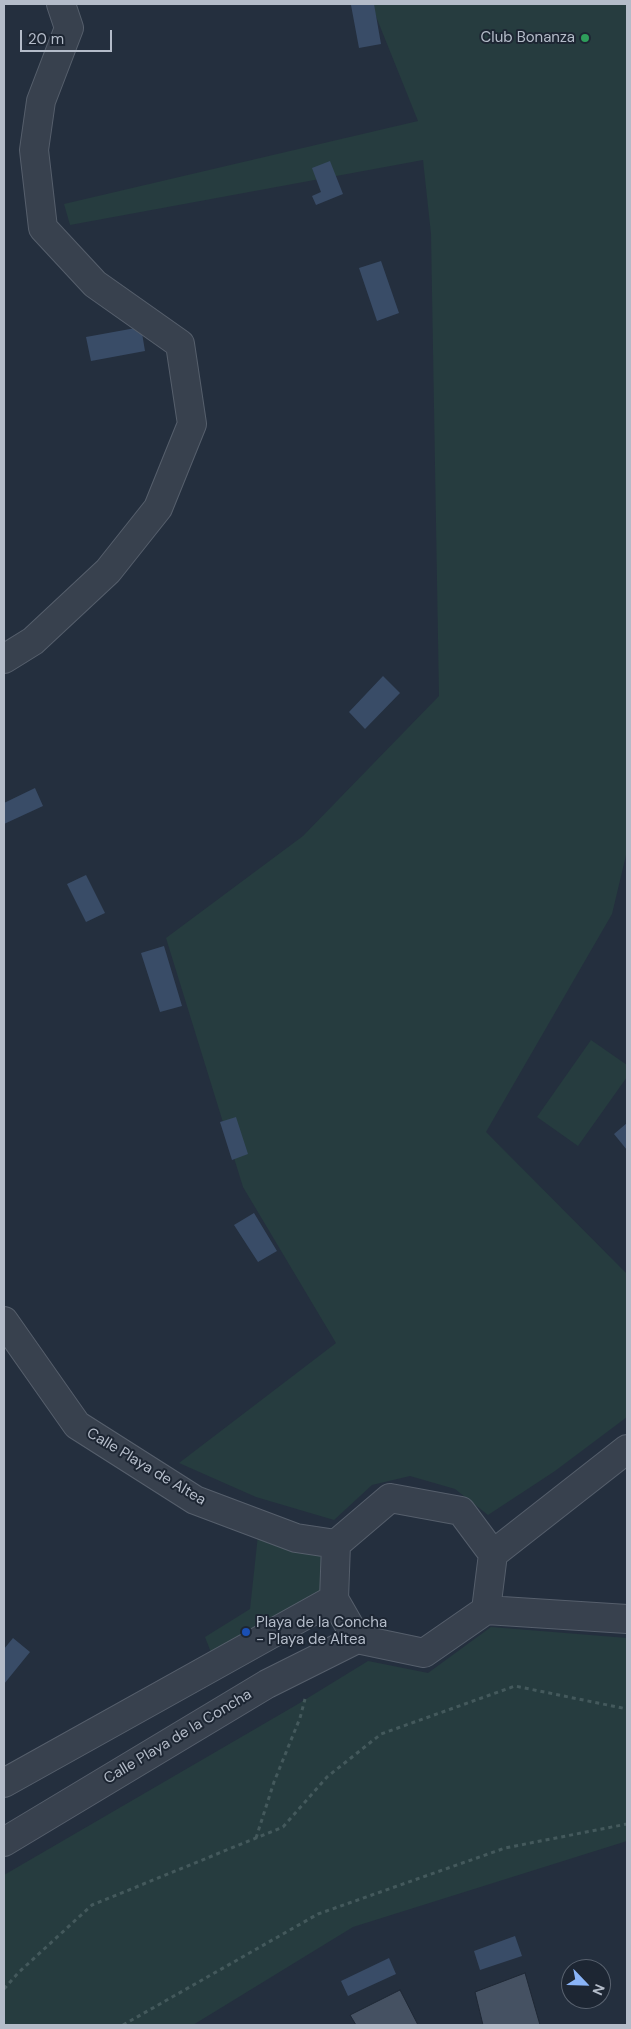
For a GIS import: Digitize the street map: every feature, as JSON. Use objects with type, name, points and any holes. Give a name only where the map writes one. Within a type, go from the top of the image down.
[{"type":"street","points":[[4,659],[32,642],[108,571],[158,508],[192,424],[180,344],[96,284],[43,228],[34,150],[41,101],[70,28],[61,4]]},
{"type":"street","name":"Calle Playa de Altea","points":[[4,1321],[77,1425],[195,1500],[296,1538],[336,1544]]},
{"type":"street","points":[[493,1554],[627,1449]]},
{"type":"street","points":[[486,1610],[493,1554],[462,1510],[390,1498],[336,1544],[334,1599],[357,1639],[424,1653],[486,1610],[627,1619]]},
{"type":"street","points":[[4,1783],[334,1599]]},
{"type":"street","name":"Calle Playa de la Concha","points":[[4,1842],[267,1684],[357,1639]]},
{"type":"path","points":[[4,1989],[18,1972],[92,1905],[283,1827],[328,1777],[381,1734],[515,1686],[627,1709]]},
{"type":"path","points":[[256,1838],[274,1782],[300,1718],[306,1692]]},
{"type":"path","points":[[123,2025],[318,1914],[505,1848],[627,1824]]},
{"type":"green space","points":[[371,4],[627,4],[627,851],[612,914],[486,1132],[627,1274],[627,1417],[555,1471],[488,1515],[455,1489],[410,1476],[372,1485],[334,1520],[256,1497],[179,1463],[336,1343],[243,1187],[166,938],[303,836],[439,696],[431,234],[423,160],[70,225],[64,204],[418,121]]},
{"type":"green space","points":[[591,1040],[627,1065],[627,1077],[578,1146],[537,1117]]},
{"type":"green space","points":[[258,1535],[327,1554],[327,1595],[212,1655],[205,1637],[250,1609]]},
{"type":"green space","points":[[491,1627],[627,1638],[627,1841],[353,1927],[193,2025],[4,2025],[4,1875],[298,1704],[368,1661],[428,1673]]},
{"type":"water","points":[[374,4],[381,44],[359,48],[351,5]]},
{"type":"water","points":[[330,161],[343,194],[316,205],[312,196],[321,192],[312,168]]},
{"type":"water","points":[[381,261],[399,313],[377,321],[359,268]]},
{"type":"water","points":[[141,327],[145,351],[91,361],[86,337]]},
{"type":"water","points":[[383,676],[400,693],[365,729],[349,712]]},
{"type":"water","points":[[35,788],[43,806],[4,824],[4,803]]},
{"type":"water","points":[[86,875],[105,913],[86,922],[67,884]]},
{"type":"water","points":[[164,946],[182,1006],[160,1012],[141,953]]},
{"type":"water","points":[[236,1117],[248,1154],[232,1160],[220,1122]]},
{"type":"water","points":[[627,1123],[627,1150],[614,1134]]},
{"type":"water","points":[[254,1213],[277,1251],[258,1262],[234,1225]]},
{"type":"water","points":[[13,1638],[30,1652],[4,1684],[4,1649]]},
{"type":"water","points":[[515,1936],[522,1956],[480,1970],[474,1951]]},
{"type":"water","points":[[389,1958],[396,1974],[348,1996],[341,1981]]},
{"type":"building","points":[[525,1973],[540,2025],[483,2025],[475,1992]]},
{"type":"building","points":[[400,1990],[418,2025],[356,2025],[350,2015]]},
{"type":"place","name":"Club Bonanza","points":[[585,38]]},
{"type":"place","name":"Playa de la Concha - Playa de Altea","points":[[246,1632]]}]
